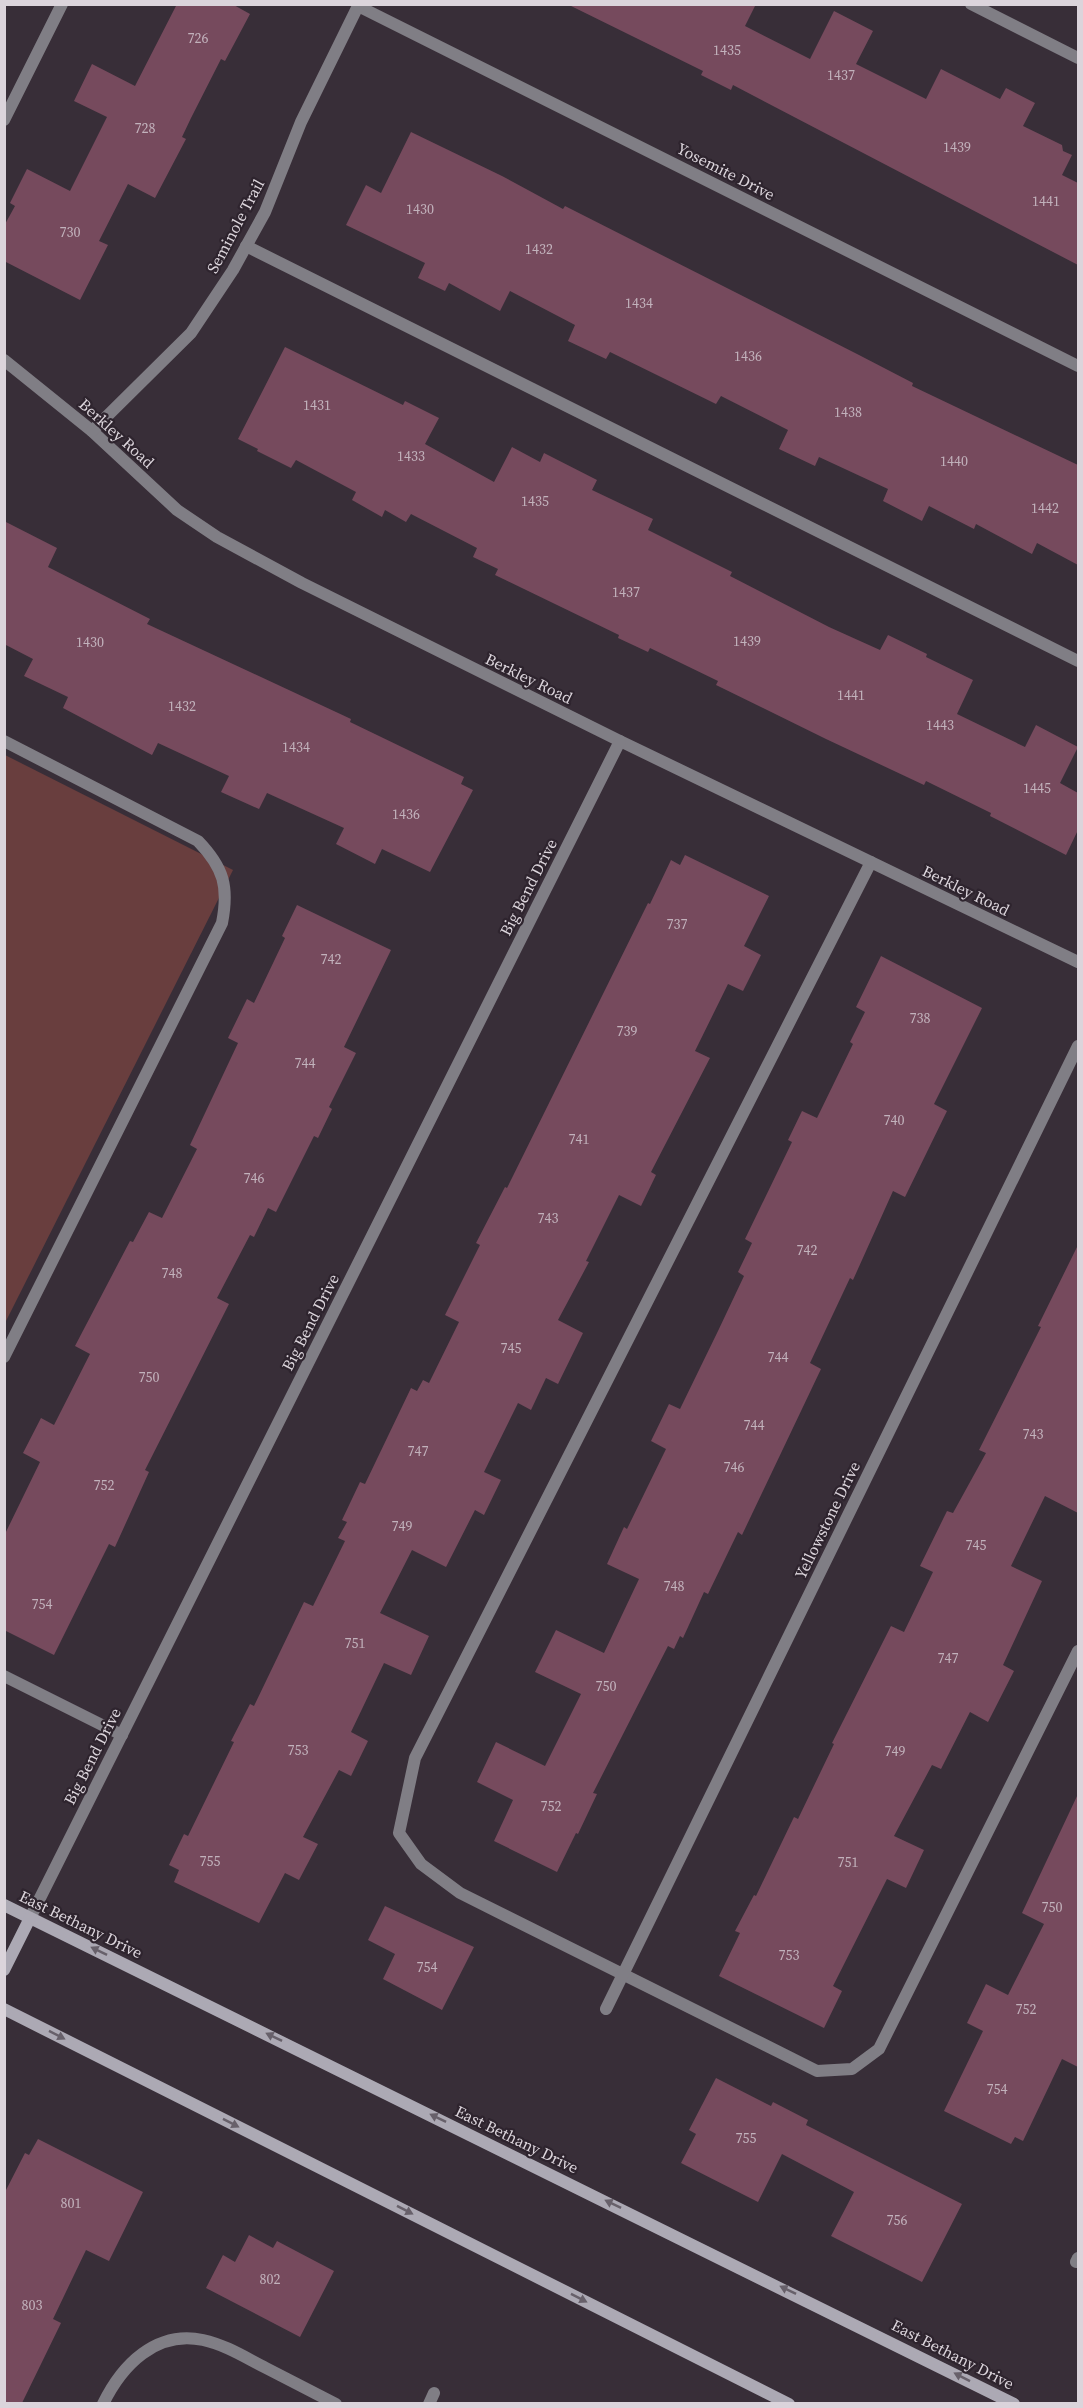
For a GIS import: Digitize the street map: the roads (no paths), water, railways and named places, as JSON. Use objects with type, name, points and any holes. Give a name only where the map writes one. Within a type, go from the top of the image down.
[{"type":"main road","name":"East Bethany Drive","points":[[4,1905],[1014,2403]]},
{"type":"main road","points":[[4,1970],[30,1918]]},
{"type":"main road","points":[[4,2009],[789,2403]]},
{"type":"street","points":[[4,120],[62,4]]},
{"type":"street","points":[[971,4],[1078,58]]},
{"type":"street","name":"Seminole Trail","points":[[92,431],[191,333],[246,246],[265,212],[301,122],[358,5]]},
{"type":"street","name":"Yosemite Drive","points":[[358,5],[1078,366]]},
{"type":"street","points":[[246,246],[1078,661]]},
{"type":"street","name":"Berkley Road","points":[[4,360],[92,431],[177,510],[217,537],[302,583],[620,741],[1078,962]]},
{"type":"street","points":[[4,741],[198,841],[214,857],[224,878],[226,901],[222,923],[4,1357]]},
{"type":"street","name":"Big Bend Drive","points":[[30,1918],[620,741]]},
{"type":"street","points":[[871,862],[415,1758],[399,1833],[421,1864],[460,1893],[817,2071],[852,2069],[879,2049],[1078,1651]]},
{"type":"street","name":"Yellowstone Drive","points":[[606,2009],[1078,1046]]},
{"type":"street","points":[[4,1676],[122,1735]]},
{"type":"street","points":[[103,2403],[112,2385],[128,2364],[150,2348],[175,2340],[202,2340],[227,2348],[336,2403]]}]
